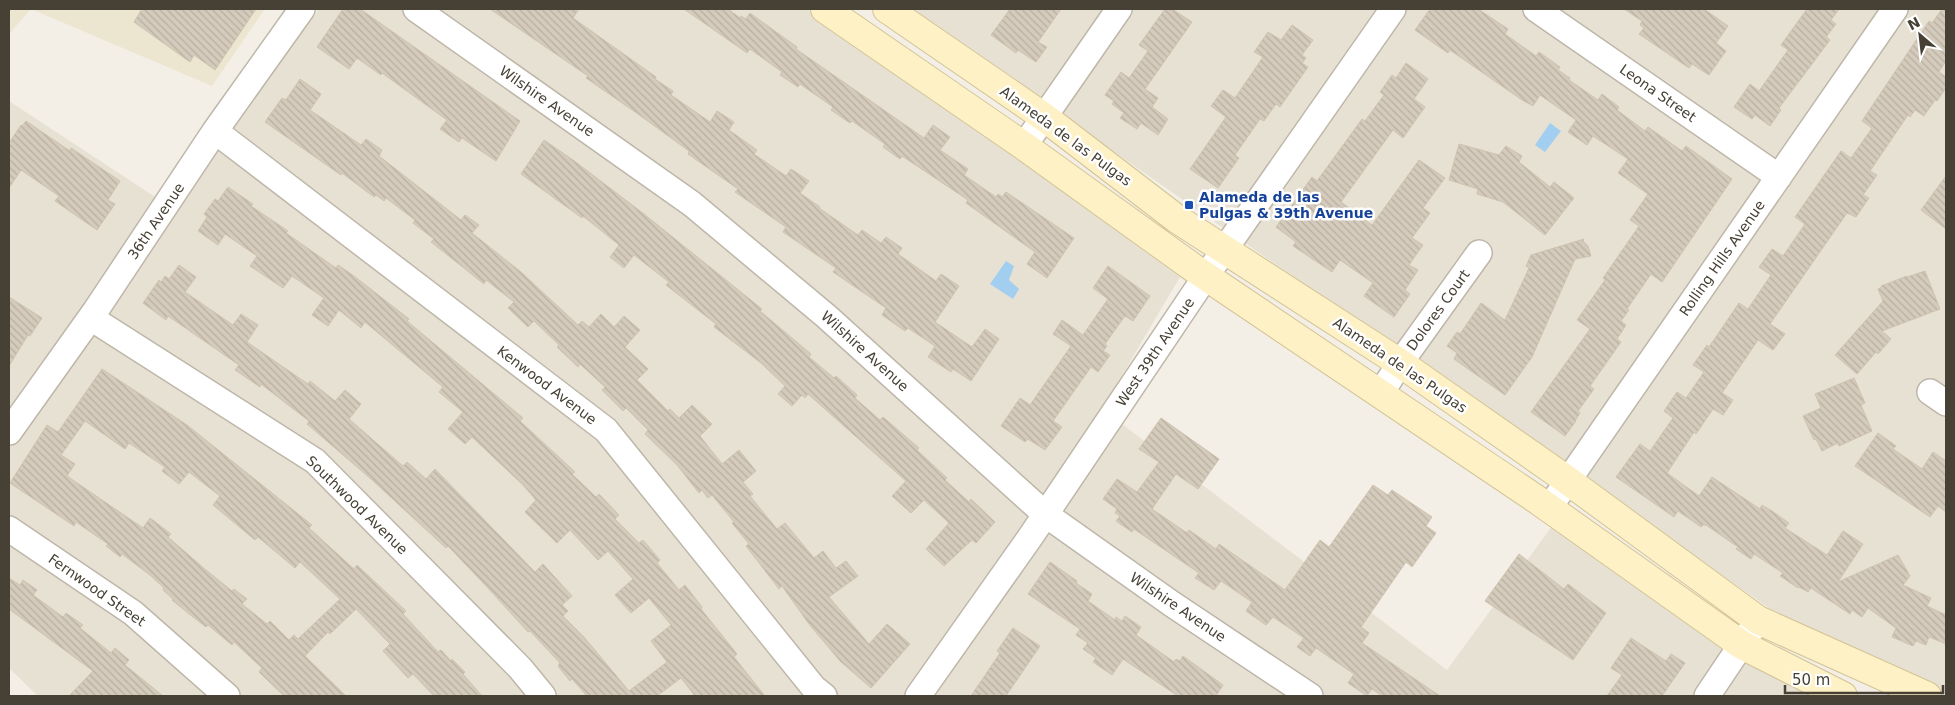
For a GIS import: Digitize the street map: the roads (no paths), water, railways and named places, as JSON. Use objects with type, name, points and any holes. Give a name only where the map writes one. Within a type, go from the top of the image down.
[{"type":"main road","name":"Alameda de las Pulgas","points":[[887,9],[1044,118],[1177,219],[1400,363],[1567,480],[1758,620],[1927,696]]},
{"type":"main road","points":[[842,14],[1206,276],[1549,508],[1742,645],[1844,696]]},
{"type":"street","name":"36th Avenue","points":[[9,432],[91,318],[215,131],[302,9]]},
{"type":"street","name":"Wilshire Avenue","points":[[416,9],[692,204],[826,316],[1045,514],[1172,604],[1310,696]]},
{"type":"street","points":[[1024,146],[1119,9]]},
{"type":"street","name":"West 39th Avenue","points":[[918,696],[1045,514],[1206,276],[1393,9]]},
{"type":"street","name":"Leona Street","points":[[1536,9],[1779,176]]},
{"type":"street","name":"Rolling Hills Avenue","points":[[1549,508],[1895,9]]},
{"type":"street","name":"Kenwood Avenue","points":[[215,131],[606,430],[814,688],[824,696]]},
{"type":"street","name":"Dolores Court","points":[[1381,393],[1400,363],[1479,253]]},
{"type":"street","name":"Southwood Avenue","points":[[91,318],[315,460],[520,668],[543,696]]},
{"type":"street","name":"Fernwood Street","points":[[9,529],[133,613],[227,696]]},
{"type":"street","points":[[1707,696],[1758,620]]},
{"type":"water","points":[[1550,123],[1561,131],[1545,152],[1535,145]]},
{"type":"water","points":[[1006,261],[1014,266],[1009,280],[1019,289],[1013,299],[990,284]]},
{"type":"place","name":"Alameda de las Pulgas & 39th Avenue","points":[[1189,205]]}]
